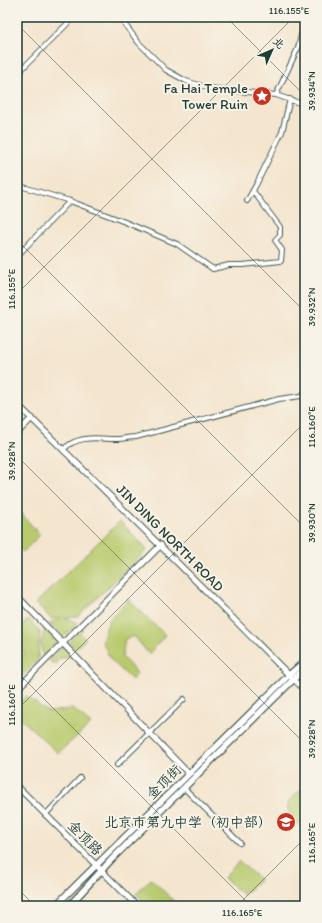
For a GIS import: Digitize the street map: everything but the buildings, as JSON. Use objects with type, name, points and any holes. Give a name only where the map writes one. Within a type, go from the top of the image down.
[{"type":"main road","points":[[291,677],[305,661]]},
{"type":"main road","points":[[291,677],[305,668]]},
{"type":"main road","name":"金顶街","points":[[55,906],[291,677]]},
{"type":"main road","name":"金顶街","points":[[69,906],[291,677]]},
{"type":"street","points":[[17,80],[23,68],[74,17]]},
{"type":"street","points":[[118,17],[139,43],[166,70],[186,81],[209,88],[276,95],[305,105]]},
{"type":"street","points":[[276,95],[298,48],[305,19]]},
{"type":"street","points":[[247,201],[282,132],[290,99]]},
{"type":"street","points":[[17,185],[70,201],[177,244],[214,269],[229,264],[243,266],[281,261],[282,250],[275,240],[280,235],[280,227],[253,191]]},
{"type":"street","points":[[17,256],[70,201]]},
{"type":"street","points":[[63,450],[70,443],[85,438],[118,439],[136,436],[279,399],[301,396],[305,393]]},
{"type":"street","name":"JIN DING NORTH ROAD","points":[[17,404],[161,545],[305,691]]},
{"type":"street","points":[[17,433],[32,418]]},
{"type":"street","points":[[17,689],[161,545]]},
{"type":"street","points":[[17,596],[190,774]]},
{"type":"street","points":[[117,766],[184,700]]},
{"type":"street","points":[[45,815],[80,778]]},
{"type":"street","name":"金顶路","points":[[17,786],[136,906]]},
{"type":"street","points":[[184,788],[240,843]]},
{"type":"green space","points":[[17,509],[40,535],[23,552],[17,546]]},
{"type":"green space","points":[[120,521],[147,550],[78,616],[65,618],[78,623],[63,637],[49,624],[61,618],[52,619],[35,604]]},
{"type":"green space","points":[[128,599],[165,635],[149,654],[134,636],[125,639],[122,657],[137,673],[132,680],[111,660],[102,641],[109,620]]},
{"type":"green space","points":[[28,619],[40,632],[38,660],[17,681],[17,660],[25,654],[17,645],[17,631]]},
{"type":"green space","points":[[82,628],[83,630],[80,633],[86,639],[75,649],[69,642]]},
{"type":"green space","points":[[45,629],[57,643],[43,656],[41,643]]},
{"type":"green space","points":[[62,647],[71,653],[66,658],[60,658],[54,665],[49,660]]},
{"type":"green space","points":[[26,696],[48,712],[73,709],[91,724],[58,753],[17,715],[17,705]]},
{"type":"green space","points":[[305,786],[305,830],[292,818],[288,810],[288,806],[292,798]]},
{"type":"green space","points":[[239,861],[260,880],[243,895],[224,878]]},
{"type":"green space","points":[[151,879],[179,906],[148,906],[136,893]]},
{"type":"place","name":"Fa Hai Temple Tower Ruin","points":[[262,96]]},
{"type":"place","name":"北京市第九中学（初中部）","points":[[286,822]]}]
